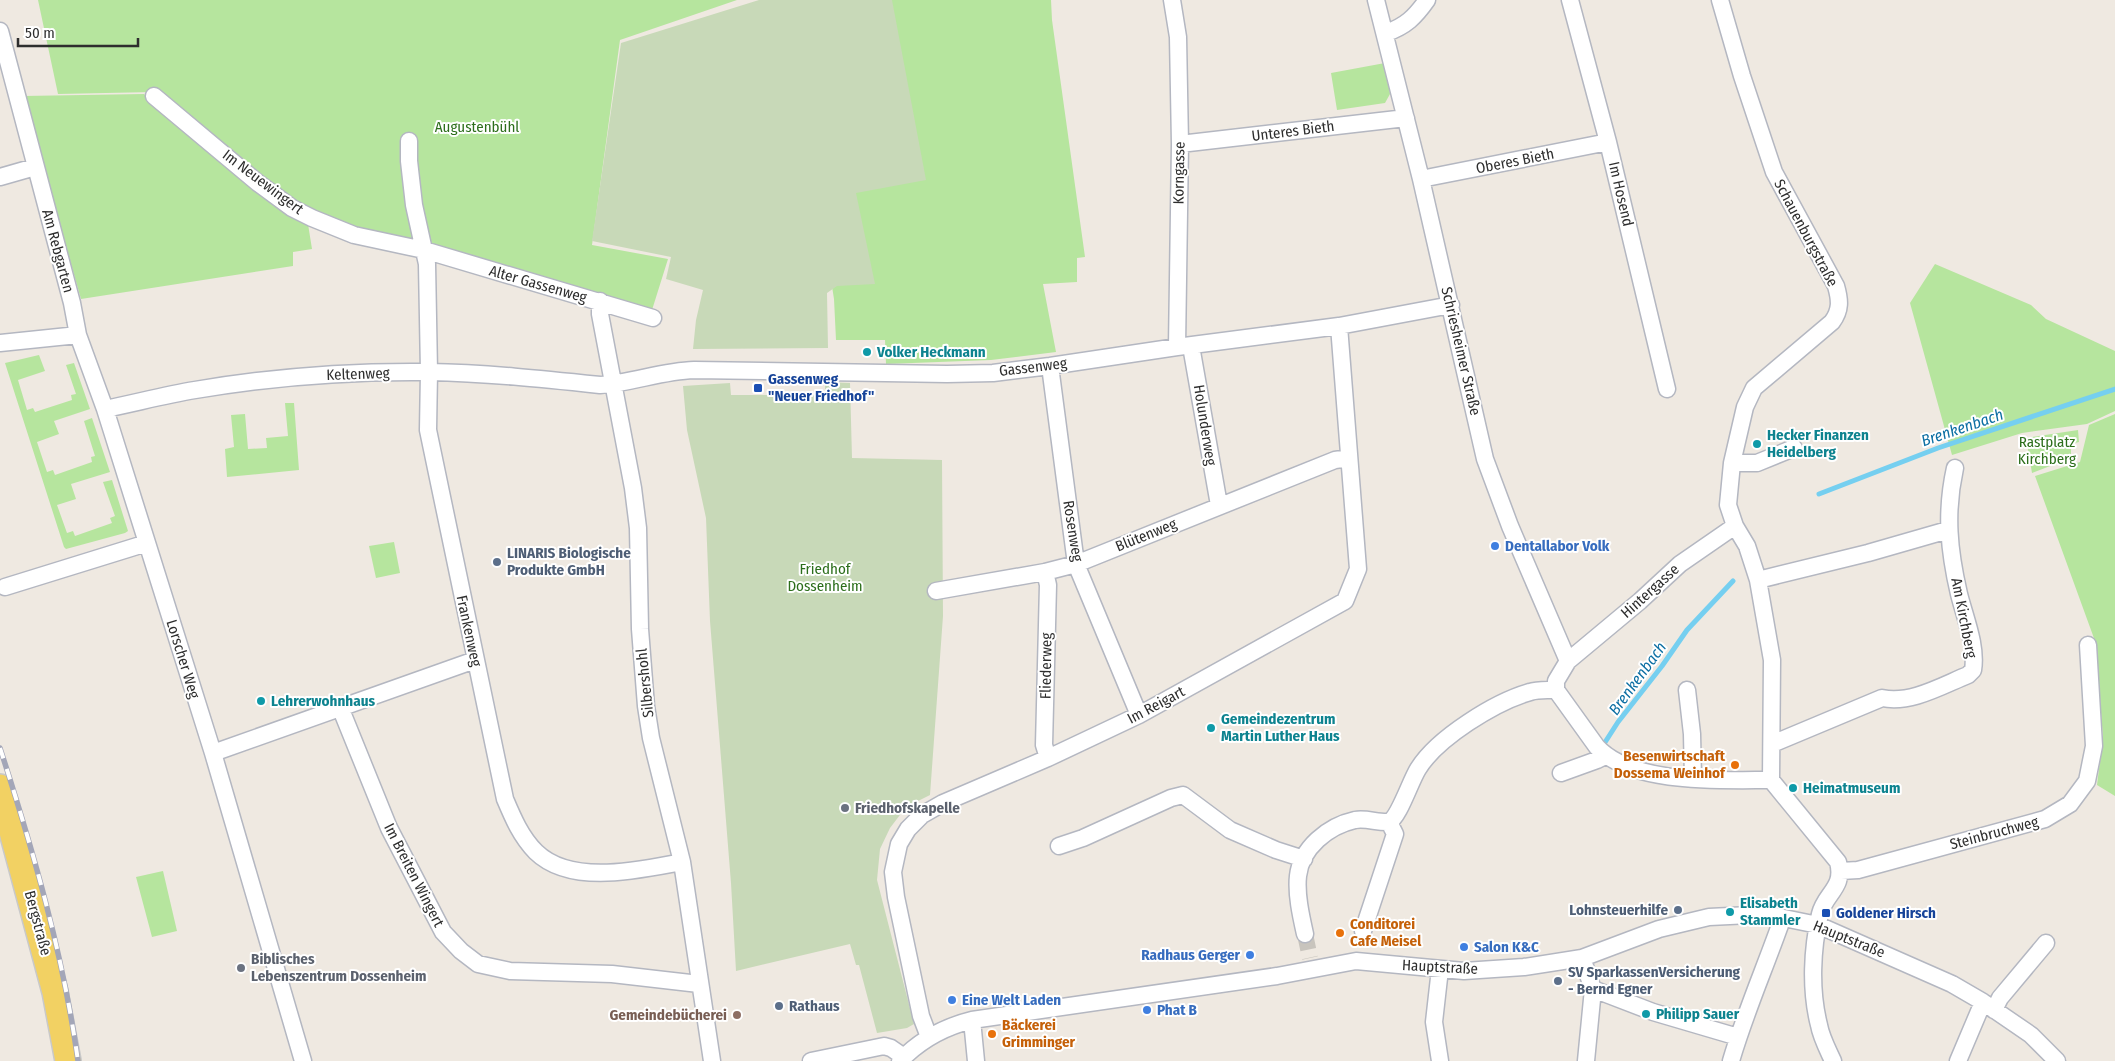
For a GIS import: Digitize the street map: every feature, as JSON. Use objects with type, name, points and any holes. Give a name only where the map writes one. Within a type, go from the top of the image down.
[{"type":"main road","name":"Bergstraße","points":[[0,786],[55,992],[68,1061]]},
{"type":"street","name":"Korngasse","points":[[1172,0],[1178,37],[1184,346]]},
{"type":"street","name":"Schriesheimer Straße","points":[[1376,0],[1386,33],[1486,458],[1510,526],[1568,661]]},
{"type":"street","points":[[1386,33],[1401,28],[1427,0]]},
{"type":"street","name":"Im Hosend","points":[[1570,0],[1608,142],[1667,389]]},
{"type":"street","name":"Schauenburgstraße","points":[[1720,0],[1742,76],[1774,172],[1836,286],[1840,301],[1838,314],[1832,322],[1754,388],[1745,407],[1732,462],[1728,505],[1735,526],[1747,546],[1758,580],[1772,660],[1771,780]]},
{"type":"street","name":"Am Rebgarten","points":[[1,38],[72,302],[78,335]]},
{"type":"street","name":"Im Neuewingert","points":[[154,96],[258,183],[292,208],[354,235],[424,250]]},
{"type":"street","name":"Unteres Bieth","points":[[1180,144],[1406,118]]},
{"type":"street","points":[[409,141],[409,161],[414,205],[424,250]]},
{"type":"street","name":"Oberes Bieth","points":[[1421,179],[1608,142]]},
{"type":"street","points":[[0,177],[35,167]]},
{"type":"street","name":"Alter Gassenweg","points":[[424,250],[653,318]]},
{"type":"street","name":"Frankenweg","points":[[424,250],[427,264],[428,430],[505,799],[514,820],[537,853],[552,863],[581,872],[606,873],[633,871],[682,862]]},
{"type":"street","name":"Silbershohl","points":[[600,302],[600,314],[633,488],[638,528],[640,629],[646,706],[651,738],[682,862],[712,1061]]},
{"type":"street","name":"Gassenweg","points":[[613,384],[686,370],[947,374],[993,372],[1050,366],[1339,326],[1451,306]]},
{"type":"street","name":"Im Reigart","points":[[929,1037],[921,1016],[896,897],[893,872],[899,844],[908,829],[922,814],[1139,716],[1345,601],[1358,569],[1339,326]]},
{"type":"street","points":[[0,342],[78,335]]},
{"type":"street","name":"Lorscher Weg","points":[[78,335],[105,409],[213,753],[303,1061]]},
{"type":"street","name":"Holunderweg","points":[[1184,346],[1219,505]]},
{"type":"street","name":"Rosenweg","points":[[1050,366],[1076,564],[1139,716]]},
{"type":"street","name":"Keltenweg","points":[[105,409],[195,390],[300,377],[429,372],[518,377],[600,385],[613,384]]},
{"type":"street","points":[[1732,462],[1757,462],[1794,448]]},
{"type":"street","name":"Blütenweg","points":[[936,591],[1045,572],[1076,564],[1219,505],[1335,460],[1349,458]]},
{"type":"street","name":"Am Kirchberg","points":[[1772,744],[1882,698],[1894,700],[1907,699],[1968,675],[1973,670],[1972,649],[1948,530],[1955,468]]},
{"type":"street","name":"Hintergasse","points":[[1568,661],[1640,601],[1680,564],[1735,526]]},
{"type":"street","points":[[1758,580],[1868,553],[1948,530]]},
{"type":"street","points":[[5,587],[147,543]]},
{"type":"street","name":"Fliederweg","points":[[1045,572],[1048,585],[1044,745],[1048,758]]},
{"type":"street","name":"Steinbruchweg","points":[[1840,871],[1858,870],[2045,819],[2070,804],[2088,781],[2094,746],[2088,645]]},
{"type":"street","points":[[213,753],[475,660]]},
{"type":"street","points":[[1568,661],[1556,681],[1556,690],[1605,756],[1626,767],[1693,779],[1771,780],[1838,862],[1840,880],[1821,911],[1813,967],[1819,1026],[1833,1061]]},
{"type":"street","points":[[1305,934],[1298,875],[1313,843],[1321,836],[1344,824],[1362,819],[1389,822],[1397,816],[1404,795],[1418,768],[1433,750],[1476,717],[1502,703],[1531,691],[1556,690]]},
{"type":"street","points":[[1687,690],[1692,734],[1693,779]]},
{"type":"street","name":"Im Breiten Wingert","points":[[340,707],[389,828],[443,932],[461,951],[478,964],[510,970],[612,974],[699,984]]},
{"type":"street","points":[[1561,773],[1605,756]]},
{"type":"street","points":[[1059,846],[1083,838],[1171,798],[1183,795],[1230,830],[1276,850],[1304,859]]},
{"type":"street","points":[[1363,931],[1395,834],[1389,822]]},
{"type":"street","name":"Hauptstraße","points":[[902,1059],[929,1037],[953,1025],[972,1020],[1311,964],[1356,962],[1464,971],[1524,967],[1582,958],[1660,929],[1709,917],[1750,915],[1779,917],[1818,925],[1952,984],[2031,1035],[2058,1061]]},
{"type":"street","points":[[1731,1061],[1738,1036],[1756,993],[1780,925],[1779,917]]},
{"type":"street","points":[[1958,1061],[1988,1006],[2000,998],[2046,943]]},
{"type":"street","points":[[1582,958],[1593,989],[1586,1061]]},
{"type":"street","points":[[1440,969],[1434,1022],[1440,1061]]},
{"type":"street","points":[[1593,989],[1653,1012],[1738,1036]]},
{"type":"street","points":[[972,1020],[976,1061]]},
{"type":"street","points":[[811,1061],[884,1046],[891,1048],[902,1059]]},
{"type":"green space","name":"Augustenbühl","points":[[38,0],[737,0],[620,40],[592,245],[668,259],[652,310],[331,222],[287,199],[153,92],[58,94]]},
{"type":"green space","points":[[759,0],[892,0],[926,180],[856,193],[875,284],[837,286],[827,293],[828,348],[693,349],[696,320],[703,290],[666,279],[671,257],[592,241],[621,43]]},
{"type":"green space","points":[[787,0],[1051,0],[1052,20],[1085,257],[1077,258],[1077,282],[1043,284],[1056,352],[991,360],[886,364],[885,340],[836,340],[834,299]]},
{"type":"green space","points":[[1385,63],[1390,94],[1385,103],[1337,110],[1331,73]]},
{"type":"green space","points":[[144,94],[220,160],[308,224],[312,249],[293,252],[293,266],[81,299],[23,96]]},
{"type":"green space","points":[[1935,264],[2031,305],[2046,319],[2115,351],[2115,411],[2087,424],[2022,433],[1952,455],[1910,303]]},
{"type":"green space","points":[[39,355],[45,371],[18,380],[27,410],[33,408],[35,412],[72,400],[71,395],[76,394],[66,365],[74,363],[90,409],[54,421],[59,434],[37,442],[47,472],[53,470],[55,475],[92,462],[91,457],[95,456],[84,421],[92,418],[110,472],[71,484],[76,499],[57,505],[67,533],[73,531],[75,536],[112,523],[110,518],[115,516],[103,482],[112,480],[128,531],[125,533],[66,549],[64,547],[5,363]]},
{"type":"green space","name":"Friedhof Dossenheim","points":[[825,382],[850,383],[852,458],[942,460],[943,616],[930,795],[906,807],[890,828],[880,849],[877,880],[914,1024],[907,1028],[877,1033],[859,965],[856,965],[850,944],[736,971],[731,883],[710,621],[706,518],[687,430],[683,386],[730,383],[731,395],[825,395]]},
{"type":"green space","points":[[285,403],[294,403],[299,470],[227,477],[225,449],[234,447],[231,415],[245,414],[248,449],[267,448],[266,438],[288,436]]},
{"type":"green space","points":[[2115,414],[2115,796],[2097,785],[2103,737],[2095,641],[2035,476],[2080,462],[2089,425]]},
{"type":"green space","name":"Rastplatz Kirchberg","points":[[2078,430],[2079,442],[2071,444],[2071,458],[2032,473],[2026,438]]},
{"type":"green space","points":[[394,542],[400,573],[376,578],[369,546]]},
{"type":"green space","points":[[163,871],[177,931],[152,937],[136,877]]},
{"type":"waterway","name":"Brenkenbach","points":[[1819,494],[1938,448],[2115,389]]},
{"type":"waterway","name":"Brenkenbach","points":[[1602,747],[1618,722],[1662,666],[1687,630],[1733,581]]},
{"type":"tunnel","points":[[1305,934],[1310,958]]},
{"type":"railway","points":[[0,748],[46,903],[64,981],[78,1061]]},
{"type":"place","name":"Volker Heckmann","points":[[867,352]]},
{"type":"place","name":"Gassenweg \"Neuer Friedhof\"","points":[[758,388]]},
{"type":"place","name":"Hecker Finanzen Heidelberg","points":[[1757,444]]},
{"type":"place","name":"Dentallabor Volk","points":[[1495,546]]},
{"type":"place","name":"LINARIS Biologische Produkte GmbH","points":[[497,562]]},
{"type":"place","name":"Lehrerwohnhaus","points":[[261,701]]},
{"type":"place","name":"Gemeindezentrum Martin Luther Haus","points":[[1211,728]]},
{"type":"place","name":"Besenwirtschaft Dossema Weinhof","points":[[1735,765]]},
{"type":"place","name":"Heimatmuseum","points":[[1793,788]]},
{"type":"place","name":"Friedhofskapelle","points":[[845,808]]},
{"type":"place","name":"Lohnsteuerhilfe","points":[[1678,910]]},
{"type":"place","name":"Elisabeth Stammler","points":[[1730,912]]},
{"type":"place","name":"Goldener Hirsch","points":[[1826,913]]},
{"type":"place","name":"Conditorei Cafe Meisel","points":[[1340,933]]},
{"type":"place","name":"Salon K&C","points":[[1464,947]]},
{"type":"place","name":"Radhaus Gerger","points":[[1250,955]]},
{"type":"place","name":"Biblisches Lebenszentrum Dossenheim","points":[[241,968]]},
{"type":"place","name":"SV SparkassenVersicherung - Bernd Egner","points":[[1558,981]]},
{"type":"place","name":"Eine Welt Laden","points":[[952,1000]]},
{"type":"place","name":"Rathaus","points":[[779,1006]]},
{"type":"place","name":"Phat B","points":[[1147,1010]]},
{"type":"place","name":"Philipp Sauer","points":[[1646,1014]]},
{"type":"place","name":"Gemeindebücherei","points":[[737,1015]]},
{"type":"place","name":"Bäckerei Grimminger","points":[[992,1034]]}]
